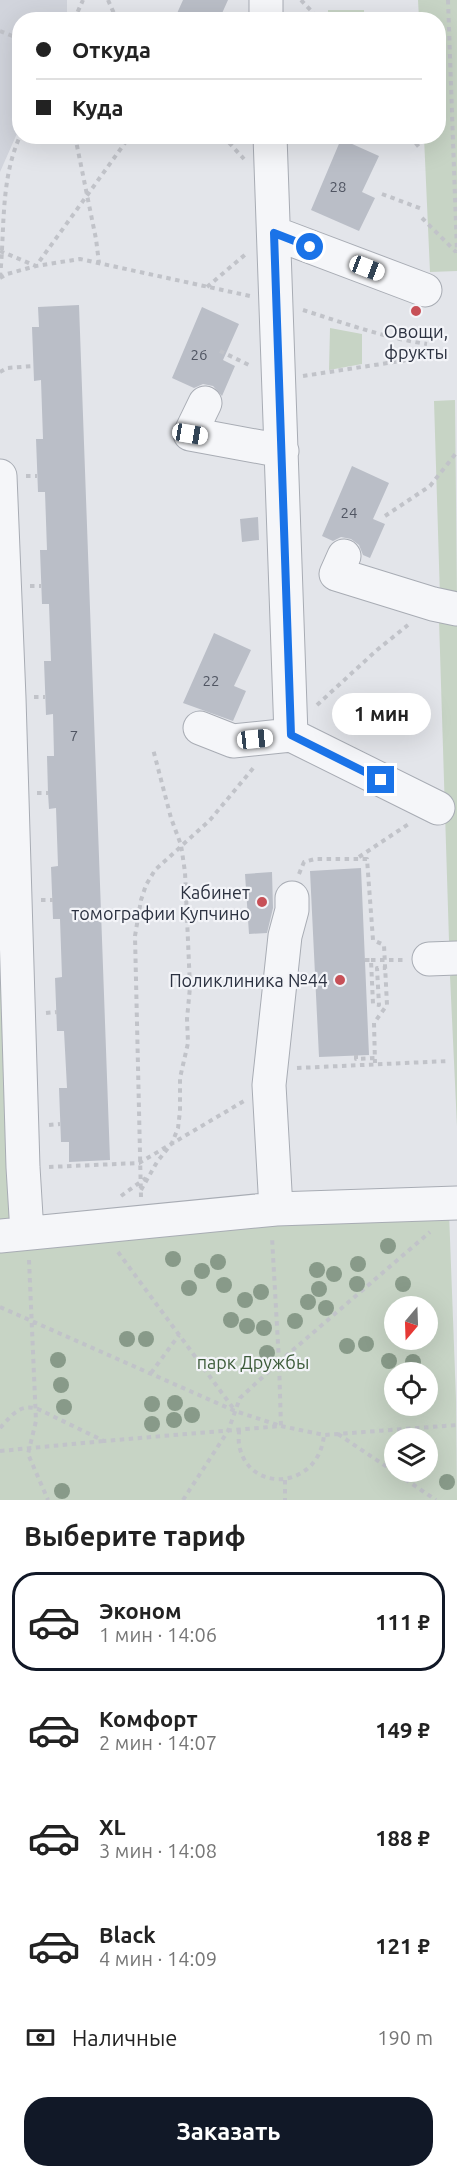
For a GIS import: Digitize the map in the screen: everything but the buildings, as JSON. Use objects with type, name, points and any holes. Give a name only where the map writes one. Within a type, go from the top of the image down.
[{"type":"lane","points":[[270,144],[282,451],[273,529],[286,732]]},
{"type":"lane","points":[[274,233],[333,243],[425,290]]},
{"type":"lane","points":[[205,403],[190,434],[282,451]]},
{"type":"lane","points":[[0,476],[23,1167],[19,1242],[274,1223],[448,1214]]},
{"type":"lane","points":[[344,556],[336,574],[445,607]]},
{"type":"lane","points":[[200,728],[233,741],[286,732],[438,808]]},
{"type":"lane","points":[[274,1223],[271,1077],[285,936],[292,910],[292,898]]},
{"type":"path","points":[[301,0],[312,12]]},
{"type":"path","points":[[448,0],[457,253]]},
{"type":"path","points":[[17,144],[9,165],[2,205],[0,278],[36,266],[73,260],[99,263],[276,302],[354,326],[427,344]]},
{"type":"path","points":[[77,144],[99,263]]},
{"type":"path","points":[[36,266],[124,144]]},
{"type":"path","points":[[382,194],[422,208]]},
{"type":"path","points":[[422,218],[457,253]]},
{"type":"path","points":[[206,287],[227,268],[274,233]]},
{"type":"path","points":[[1,251],[36,266]]},
{"type":"path","points":[[220,351],[279,379],[329,374],[427,357]]},
{"type":"path","points":[[0,372],[7,368],[33,366]]},
{"type":"path","points":[[385,516],[430,486],[457,452]]},
{"type":"path","points":[[139,1163],[135,936],[137,915],[146,885],[155,870],[210,820],[286,732],[377,650],[445,607]]},
{"type":"path","points":[[140,1193],[157,1162],[172,1143],[178,1128],[180,1077],[188,1043],[187,1000],[190,987],[181,845],[171,818],[153,749]]},
{"type":"path","points":[[358,858],[418,817],[438,808]]},
{"type":"path","points":[[292,898],[304,862],[315,859],[367,858],[373,940],[384,945],[386,960],[387,1005],[374,1023],[375,1061]]},
{"type":"path","points":[[365,960],[432,959]]},
{"type":"path","points":[[371,960],[373,1004],[379,1005],[377,968],[386,968]]},
{"type":"path","points":[[356,1055],[356,1059],[375,1061],[448,1061]]},
{"type":"path","points":[[23,1167],[139,1163],[271,1077],[375,1061]]},
{"type":"path","points":[[183,1500],[228,1431],[240,1398],[247,1389],[448,1214]]},
{"type":"path","points":[[274,1223],[280,1426]]},
{"type":"path","points":[[19,1242],[33,1322],[36,1421],[28,1454],[48,1500]]},
{"type":"path","points":[[116,1249],[235,1411]]},
{"type":"path","points":[[0,1307],[235,1411],[280,1426],[324,1435],[457,1425]]},
{"type":"path","points":[[151,1373],[179,1335]]},
{"type":"path","points":[[0,1428],[20,1408],[34,1408],[105,1441]]},
{"type":"path","points":[[0,1450],[280,1426]]},
{"type":"path","points":[[239,1430],[239,1448],[244,1459],[252,1468],[262,1475],[285,1480],[298,1476],[317,1460],[323,1447],[324,1435]]},
{"type":"path","points":[[337,1434],[436,1500]]},
{"type":"path","points":[[285,1480],[286,1499]]},
{"type":"shaded area","points":[[0,0],[67,0],[67,12],[12,12],[12,144],[0,172]]},
{"type":"green space","points":[[418,0],[457,0],[457,271],[430,272],[424,144],[446,144],[446,12],[419,12]]},
{"type":"green space","points":[[328,10],[364,10],[364,12],[328,12]]},
{"type":"green space","points":[[330,328],[362,334],[362,364],[329,370]]},
{"type":"green space","points":[[455,400],[457,601],[440,597],[434,401]]},
{"type":"green space","points":[[439,620],[457,620],[457,945],[449,941]]},
{"type":"green space","points":[[0,838],[13,1212],[9,1220],[0,1220]]},
{"type":"green space","points":[[457,973],[457,1126],[450,976]]},
{"type":"green space","name":"парк Дружбы","points":[[449,1212],[456,1399],[457,1500],[0,1500],[0,1248],[107,1237]]},
{"type":"place","name":"Овощи, фрукты","points":[[416,311]]},
{"type":"place","name":"Кабинет томографии Купчино","points":[[262,902]]},
{"type":"place","name":"Поликлиника №44","points":[[340,980]]},
{"type":"route","points":[[310,247],[274,233],[291,735],[381,780]]}]
